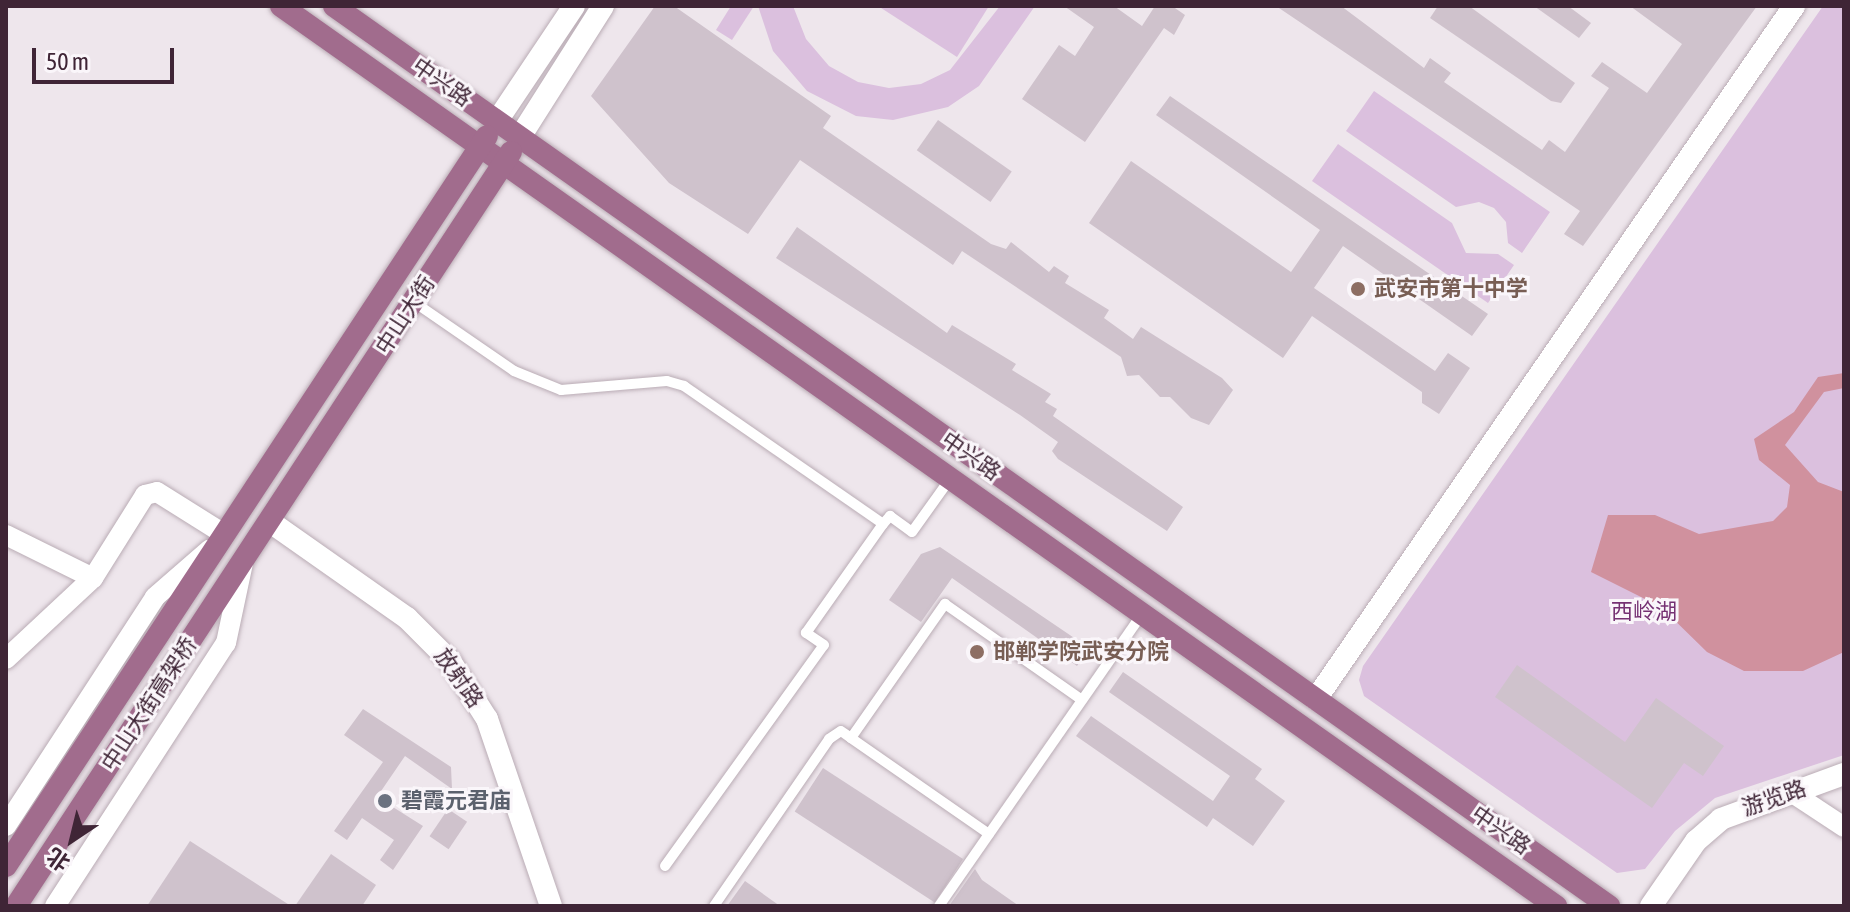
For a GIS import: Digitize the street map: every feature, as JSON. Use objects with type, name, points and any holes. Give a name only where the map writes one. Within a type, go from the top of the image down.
[{"type":"main road","name":"中兴路","points":[[281,6],[1556,906]]},
{"type":"main road","name":"中兴路","points":[[334,6],[1609,906]]},
{"type":"main road","name":"中山大街","points":[[178,605],[497,121]]},
{"type":"main road","name":"中山大街","points":[[203,622],[520,137]]},
{"type":"main road","name":"中山大街高架桥","points":[[6,866],[178,605]]},
{"type":"main road","name":"中山大街高架桥","points":[[16,906],[203,622]]},
{"type":"street","name":"中山大街","points":[[497,121],[574,6]]},
{"type":"street","name":"中山大街","points":[[520,137],[603,6]]},
{"type":"street","points":[[1316,699],[1794,6]]},
{"type":"street","points":[[6,659],[93,578],[151,492],[222,537],[155,597],[6,826]]},
{"type":"street","name":"放射路","points":[[269,521],[407,618],[450,661],[487,719],[551,906]]},
{"type":"street","points":[[6,535],[93,578]]},
{"type":"street","points":[[55,906],[226,643],[243,561]]},
{"type":"street","name":"游览路","points":[[1651,906],[1710,827],[1739,809],[1844,774]]},
{"type":"street","points":[[1791,792],[1844,827]]},
{"type":"lane","points":[[414,302],[514,371],[561,390],[667,381],[684,386],[883,524]]},
{"type":"lane","points":[[665,866],[824,645],[806,633],[883,524],[890,516],[912,532],[950,479]]},
{"type":"lane","points":[[851,738],[945,604],[1082,700]]},
{"type":"lane","points":[[939,906],[1142,614]]},
{"type":"lane","points":[[714,906],[829,739],[841,731],[989,834]]},
{"type":"green space","points":[[731,6],[754,6],[732,40],[716,30]]},
{"type":"green space","points":[[758,6],[793,6],[806,39],[829,66],[858,82],[889,88],[921,84],[950,70],[1000,6],[1035,6],[979,86],[948,107],[893,120],[856,116],[807,91],[773,51]]},
{"type":"green space","points":[[878,6],[989,6],[957,57]]},
{"type":"green space","name":"西岭湖","points":[[1823,6],[1844,6],[1844,755],[1715,798],[1675,831],[1645,869],[1617,873],[1364,696],[1359,680],[1363,666]]},
{"type":"green space","points":[[1374,91],[1550,212],[1522,253],[1508,243],[1506,222],[1494,208],[1479,202],[1456,207],[1346,131]]},
{"type":"green space","points":[[1338,144],[1452,223],[1466,253],[1498,254],[1514,265],[1488,303],[1312,181]]},
{"type":"shaded area","points":[[1844,373],[1844,388],[1824,392],[1785,445],[1818,482],[1844,492],[1844,652],[1803,671],[1744,671],[1707,652],[1661,607],[1591,572],[1608,515],[1655,515],[1699,534],[1773,521],[1787,507],[1790,485],[1759,460],[1754,439],[1794,412],[1818,377]]},
{"type":"building","points":[[655,6],[674,6],[831,116],[823,128],[991,244],[1006,249],[1011,242],[1049,272],[1054,266],[1069,276],[1065,283],[1109,310],[1104,318],[1133,339],[1141,327],[1222,378],[1233,390],[1209,425],[1191,418],[1170,397],[1160,397],[1139,375],[1127,376],[1121,357],[962,251],[953,265],[800,160],[748,234],[669,183],[591,96]]},
{"type":"building","points":[[1064,6],[1114,6],[1142,26],[1155,6],[1172,6],[1185,15],[1174,35],[1164,28],[1085,142],[1022,99],[1059,45],[1075,56],[1094,27]]},
{"type":"building","points":[[1276,6],[1341,6],[1424,68],[1430,58],[1451,73],[1444,82],[1542,150],[1549,140],[1565,152],[1609,88],[1591,76],[1602,62],[1647,93],[1682,44],[1630,6],[1757,6],[1583,246],[1564,234],[1580,211]]},
{"type":"building","points":[[1438,6],[1469,6],[1575,83],[1561,103],[1551,101],[1430,18]]},
{"type":"building","points":[[1534,6],[1568,6],[1591,23],[1579,38]]},
{"type":"building","points":[[1170,96],[1488,314],[1472,336],[1343,246],[1314,288],[1435,371],[1448,353],[1470,368],[1439,414],[1422,403],[1422,392],[1312,316],[1283,358],[1089,223],[1131,161],[1291,272],[1320,230],[1156,115]]},
{"type":"building","points":[[938,120],[1012,172],[991,202],[917,150]]},
{"type":"building","points":[[797,227],[947,333],[952,325],[1016,364],[1012,370],[1051,394],[1045,402],[1057,409],[1053,416],[1183,507],[1167,531],[1058,459],[1052,451],[1058,442],[1020,415],[776,258]]},
{"type":"building","points":[[940,547],[1089,648],[1077,666],[952,578],[921,622],[889,600],[921,554]]},
{"type":"building","points":[[1517,665],[1625,742],[1656,698],[1724,746],[1703,776],[1684,763],[1652,808],[1495,697]]},
{"type":"building","points":[[1123,672],[1262,769],[1255,779],[1285,801],[1253,846],[1213,818],[1207,827],[1076,736],[1091,716],[1213,801],[1230,776],[1109,692]]},
{"type":"building","points":[[363,709],[451,767],[452,789],[405,756],[377,797],[423,826],[393,870],[380,860],[394,840],[362,818],[347,840],[334,831],[383,762],[344,735]]},
{"type":"building","points":[[823,768],[963,859],[935,903],[795,812]]},
{"type":"building","points":[[448,809],[467,822],[449,849],[430,836]]},
{"type":"building","points":[[190,841],[291,906],[147,906]]},
{"type":"building","points":[[331,854],[376,885],[362,906],[295,906]]},
{"type":"building","points":[[975,869],[982,880],[1019,906],[949,906]]},
{"type":"building","points":[[745,881],[780,906],[727,906]]},
{"type":"place","name":"武安市第十中学","points":[[1358,289]]},
{"type":"place","name":"邯郸学院武安分院","points":[[977,652]]},
{"type":"place","name":"碧霞元君庙","points":[[385,801]]}]
